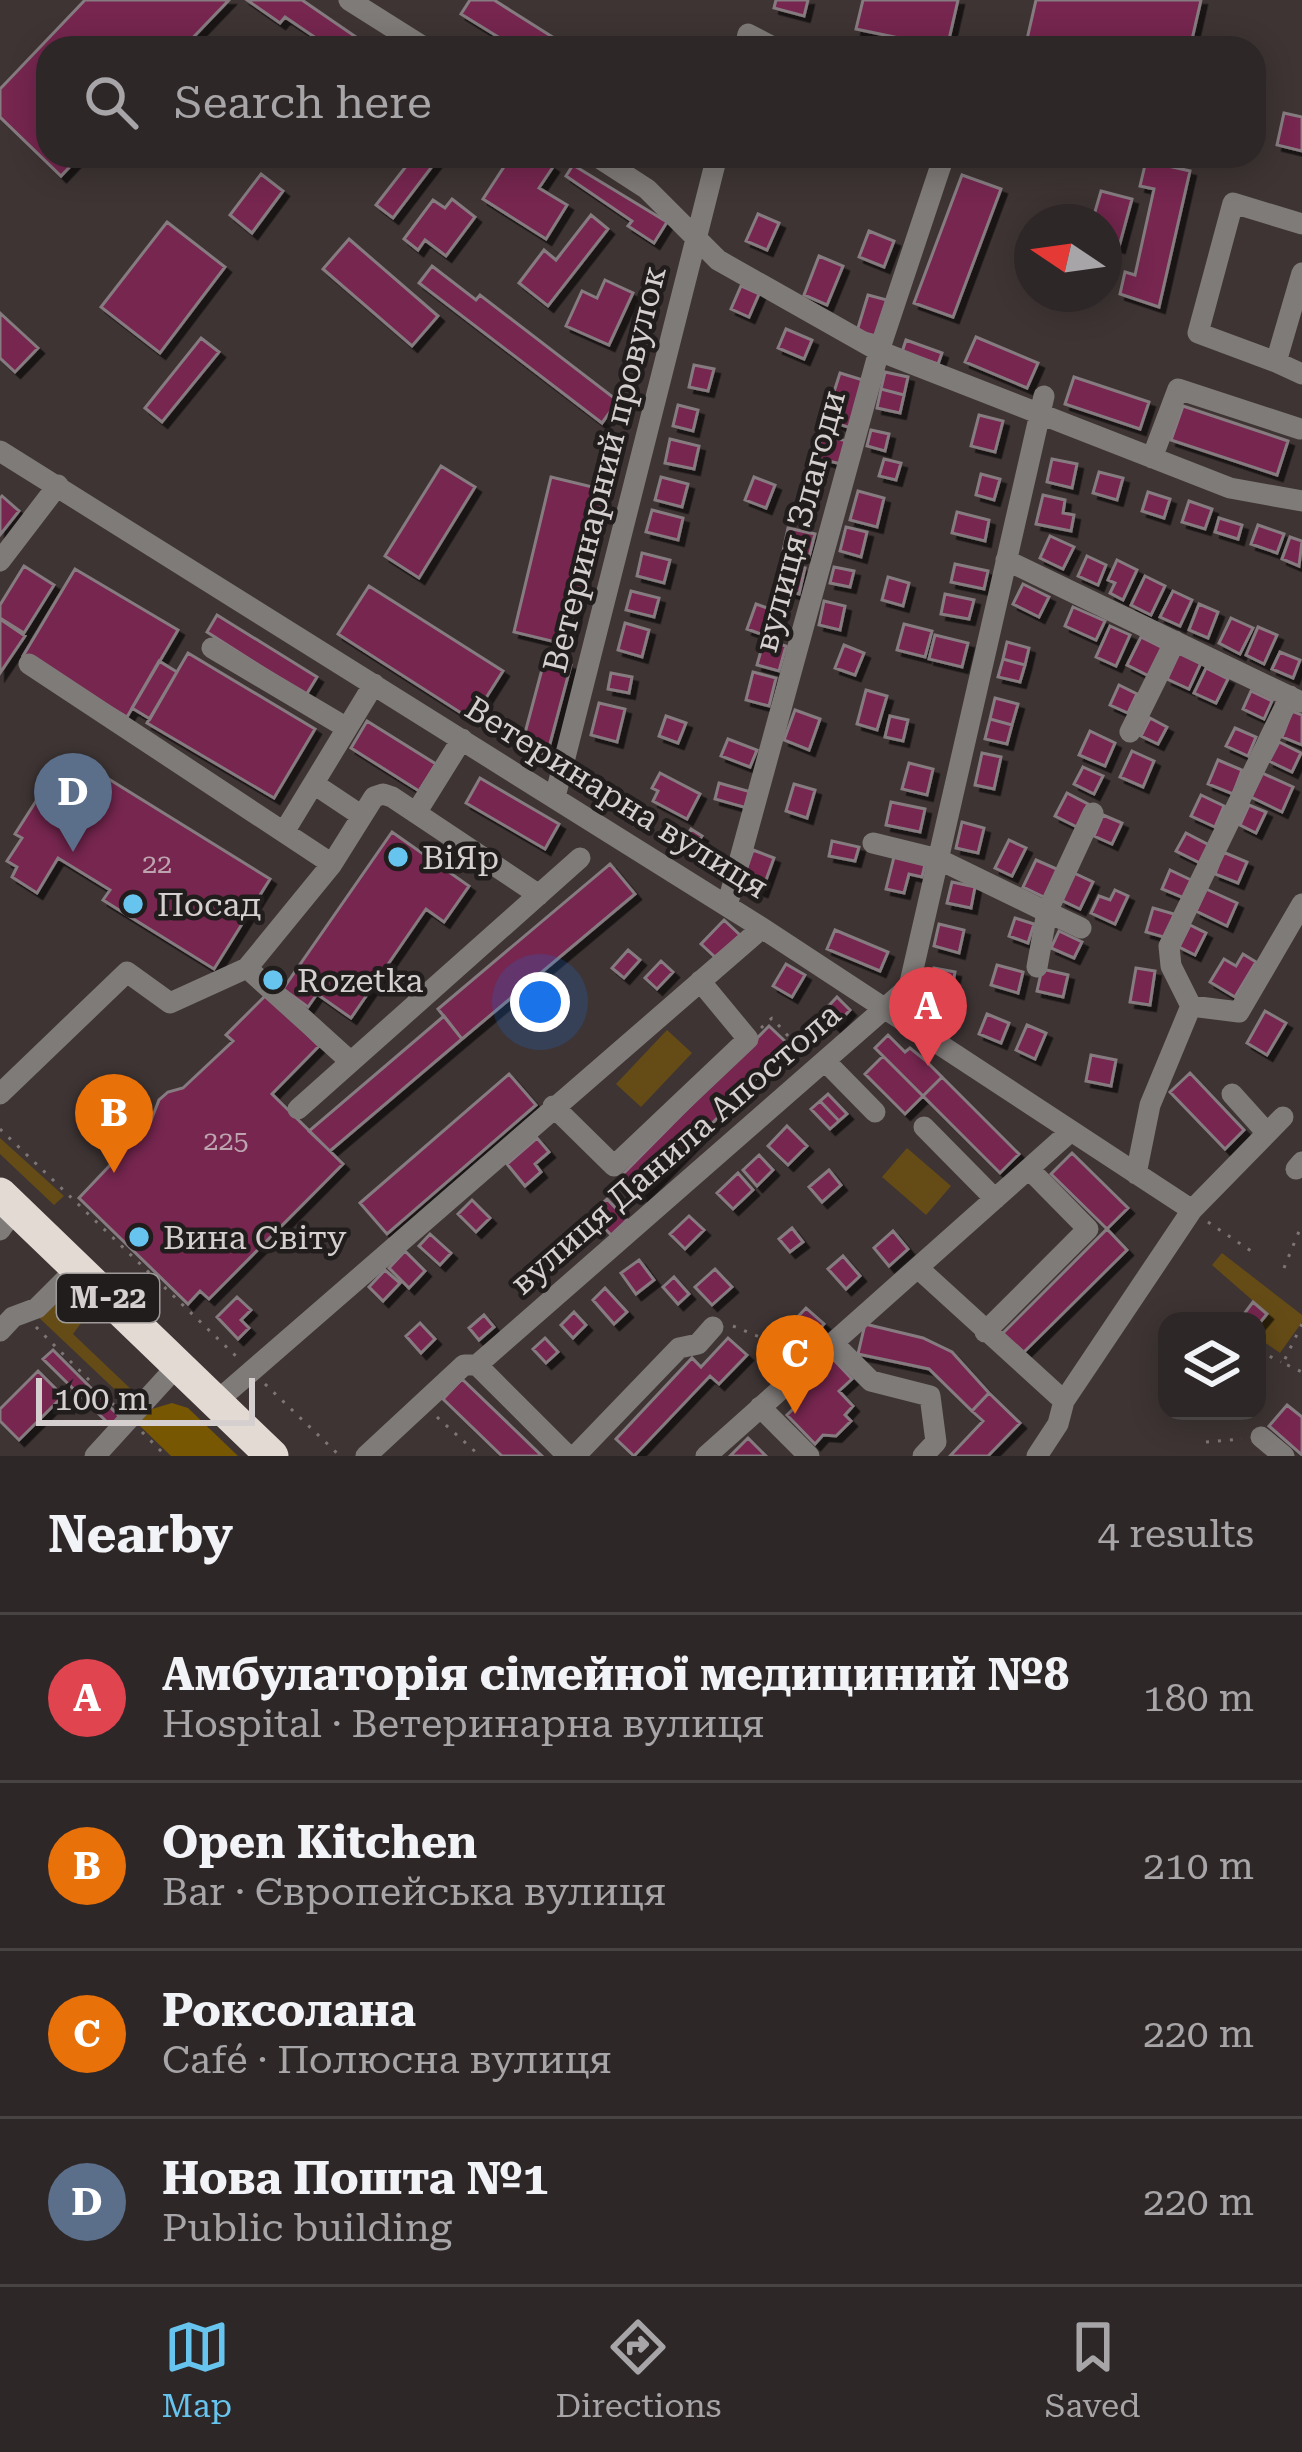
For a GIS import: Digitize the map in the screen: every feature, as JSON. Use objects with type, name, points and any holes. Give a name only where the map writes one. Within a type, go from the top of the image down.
[{"type":"highway","name":"М-22","points":[[5,1211],[76,1268],[272,1456]]},
{"type":"street","points":[[349,0],[406,36]]},
{"type":"street","points":[[615,168],[647,189],[718,260],[879,351],[1042,405],[1152,458],[1230,488],[1302,501]]},
{"type":"street","name":"Ветеринарний провулок","points":[[555,797],[714,168]]},
{"type":"street","name":"вулиця Злагоди","points":[[727,906],[879,351],[940,168]]},
{"type":"street","points":[[1302,224],[1233,203],[1198,332],[1302,374]]},
{"type":"street","points":[[1276,362],[1302,273]]},
{"type":"street","points":[[1152,458],[1178,389],[1300,429]]},
{"type":"street","name":"вулиця Данила Апостола","points":[[366,1456],[464,1365],[477,1365],[909,987],[1042,405]]},
{"type":"street","name":"Ветеринарна вулиця","points":[[0,451],[762,928],[1192,1210]]},
{"type":"street","points":[[0,561],[58,485]]},
{"type":"street","points":[[1006,560],[1296,699],[1169,946],[1171,966],[1191,1006],[1154,1092],[1136,1174]]},
{"type":"street","points":[[1130,732],[1175,641]]},
{"type":"street","points":[[212,648],[347,728]]},
{"type":"street","points":[[28,664],[332,864]]},
{"type":"street","points":[[284,832],[374,684]]},
{"type":"street","points":[[416,813],[462,739]]},
{"type":"street","points":[[314,784],[362,816]]},
{"type":"street","points":[[3,1092],[127,972],[170,1003],[247,968],[332,864],[374,797],[382,794],[539,895]]},
{"type":"street","points":[[1037,967],[1047,912],[1093,813]]},
{"type":"street","points":[[873,842],[938,859],[1081,928]]},
{"type":"street","points":[[298,1109],[580,858]]},
{"type":"street","points":[[1191,1006],[1238,1012],[1302,904]]},
{"type":"street","points":[[216,1402],[762,928]]},
{"type":"street","points":[[247,968],[351,1062]]},
{"type":"street","points":[[554,1106],[614,1166],[748,1039],[700,981]]},
{"type":"street","points":[[821,1065],[875,1112]]},
{"type":"street","points":[[1037,1456],[1058,1424],[1064,1401],[1192,1210],[1275,1125],[1232,1094]]},
{"type":"street","points":[[924,1127],[995,1199]]},
{"type":"street","points":[[706,1456],[1071,1131]]},
{"type":"street","points":[[985,1332],[1088,1229],[1029,1168]]},
{"type":"street","points":[[0,1330],[21,1313],[37,1308],[76,1268]]},
{"type":"street","points":[[919,1269],[1064,1401]]},
{"type":"street","points":[[477,1365],[572,1456],[679,1348],[698,1344],[713,1328]]},
{"type":"street","points":[[834,1344],[871,1381],[930,1396],[936,1442],[922,1456]]},
{"type":"street","points":[[95,1456],[178,1365]]},
{"type":"street","points":[[760,1407],[809,1456]]},
{"type":"street","points":[[1262,1437],[1284,1456]]},
{"type":"path","points":[[748,1039],[772,1018],[821,1065]]},
{"type":"path","points":[[0,1129],[340,1456]]},
{"type":"path","points":[[614,1166],[640,1222]]},
{"type":"path","points":[[1192,1210],[1251,1251]]},
{"type":"path","points":[[1284,1268],[1302,1224]]},
{"type":"path","points":[[21,1313],[166,1456]]},
{"type":"path","points":[[1283,1363],[1302,1324]]},
{"type":"path","points":[[713,1328],[736,1326],[813,1361]]},
{"type":"path","points":[[1266,1355],[1302,1372]]},
{"type":"path","points":[[422,1404],[480,1456]]},
{"type":"path","points":[[1206,1442],[1262,1437]]},
{"type":"shaded area","points":[[667,1030],[692,1053],[641,1107],[616,1084]]},
{"type":"shaded area","points":[[0,1138],[64,1196],[54,1205],[0,1154]]},
{"type":"shaded area","points":[[907,1148],[951,1186],[926,1215],[882,1177]]},
{"type":"shaded area","points":[[1222,1253],[1302,1315],[1280,1353],[1266,1343],[1267,1313],[1212,1265]]},
{"type":"shaded area","points":[[64,1300],[76,1301],[83,1308],[84,1319],[73,1334],[134,1392],[126,1400],[33,1312]]},
{"type":"shaded area","points":[[172,1403],[188,1408],[238,1456],[171,1456],[138,1424],[152,1409]]},
{"type":"building","points":[[85,0],[229,0],[194,36],[51,36]]},
{"type":"building","points":[[247,0],[302,0],[354,36],[313,36],[285,17],[280,23]]},
{"type":"building","points":[[470,0],[494,0],[551,36],[497,36],[461,14]]},
{"type":"building","points":[[776,0],[808,0],[804,16],[774,8]]},
{"type":"building","points":[[863,0],[958,0],[950,36],[890,36],[856,29]]},
{"type":"building","points":[[1036,0],[1201,0],[1193,36],[1028,36]]},
{"type":"building","points":[[36,51],[36,152],[0,117],[0,89]]},
{"type":"building","points":[[1284,113],[1302,117],[1302,151],[1277,145]]},
{"type":"building","points":[[405,168],[431,168],[393,218],[376,205]]},
{"type":"building","points":[[503,168],[552,168],[539,188],[567,205],[546,239],[483,199]]},
{"type":"building","points":[[571,168],[578,168],[667,222],[654,243],[628,226],[632,221],[566,176]]},
{"type":"building","points":[[1144,168],[1190,171],[1159,307],[1122,295],[1125,272],[1135,275],[1154,189],[1140,186]]},
{"type":"building","points":[[261,174],[283,191],[252,233],[230,215]]},
{"type":"building","points":[[962,175],[1001,189],[953,317],[914,303]]},
{"type":"building","points":[[1101,191],[1132,199],[1122,236],[1122,204],[1097,204]]},
{"type":"building","points":[[452,199],[475,217],[446,256],[425,240],[418,250],[404,239],[433,200],[445,208]]},
{"type":"building","points":[[758,214],[779,223],[767,250],[746,241]]},
{"type":"building","points":[[591,215],[608,229],[548,306],[519,283],[544,250],[556,260]]},
{"type":"building","points":[[167,222],[225,267],[160,353],[101,307]]},
{"type":"building","points":[[869,231],[894,241],[884,267],[859,257]]},
{"type":"building","points":[[349,239],[438,316],[412,346],[323,269]]},
{"type":"building","points":[[819,256],[843,266],[827,305],[804,295]]},
{"type":"building","points":[[432,266],[476,300],[480,295],[618,401],[602,423],[419,283]]},
{"type":"building","points":[[605,280],[633,293],[609,345],[566,326],[582,291],[597,298]]},
{"type":"building","points":[[741,286],[759,294],[749,317],[731,309]]},
{"type":"building","points":[[868,295],[887,300],[876,336],[857,331]]},
{"type":"building","points":[[0,313],[38,348],[15,372],[0,358]]},
{"type":"building","points":[[786,329],[812,340],[804,359],[778,348]]},
{"type":"building","points":[[976,337],[1038,363],[1027,388],[965,362]]},
{"type":"building","points":[[201,338],[219,352],[162,422],[145,408]]},
{"type":"building","points":[[906,340],[942,353],[938,364],[902,352]]},
{"type":"building","points":[[694,365],[714,369],[708,391],[689,387]]},
{"type":"building","points":[[885,372],[908,377],[904,395],[881,389]]},
{"type":"building","points":[[840,373],[866,381],[851,428],[825,420]]},
{"type":"building","points":[[1074,377],[1149,402],[1140,429],[1065,404]]},
{"type":"building","points":[[881,389],[904,395],[900,413],[877,408]]},
{"type":"building","points":[[678,405],[698,410],[693,431],[673,426]]},
{"type":"building","points":[[1183,406],[1288,441],[1277,475],[1171,440]]},
{"type":"building","points":[[979,415],[1003,421],[995,452],[971,446]]},
{"type":"building","points":[[871,430],[889,434],[885,451],[867,446]]},
{"type":"building","points":[[822,435],[847,441],[841,464],[816,458]]},
{"type":"building","points":[[670,439],[699,446],[694,469],[665,463]]},
{"type":"building","points":[[884,459],[901,463],[896,480],[879,476]]},
{"type":"building","points":[[1052,459],[1077,464],[1072,488],[1047,482]]},
{"type":"building","points":[[441,466],[475,487],[419,578],[385,556]]},
{"type":"building","points":[[1099,472],[1123,478],[1117,500],[1093,493]]},
{"type":"building","points":[[981,474],[1000,479],[994,500],[976,495]]},
{"type":"building","points":[[551,477],[605,490],[568,645],[514,632]]},
{"type":"building","points":[[661,477],[688,484],[682,507],[655,500]]},
{"type":"building","points":[[754,477],[775,485],[766,508],[745,500]]},
{"type":"building","points":[[858,491],[884,498],[877,527],[850,520]]},
{"type":"building","points":[[1148,492],[1170,499],[1164,518],[1142,511]]},
{"type":"building","points":[[1043,495],[1065,500],[1063,513],[1074,515],[1071,531],[1036,524]]},
{"type":"building","points":[[0,498],[19,511],[0,535]]},
{"type":"building","points":[[1189,501],[1212,509],[1205,529],[1182,522]]},
{"type":"building","points":[[652,510],[683,518],[678,540],[646,532]]},
{"type":"building","points":[[957,512],[989,520],[985,541],[952,533]]},
{"type":"building","points":[[1219,518],[1242,525],[1238,539],[1215,532]]},
{"type":"building","points":[[1258,525],[1284,534],[1277,553],[1251,544]]},
{"type":"building","points":[[846,527],[867,532],[861,557],[840,551]]},
{"type":"building","points":[[788,528],[815,534],[809,557],[783,551]]},
{"type":"building","points":[[1050,536],[1074,547],[1063,569],[1040,558]]},
{"type":"building","points":[[1290,537],[1302,541],[1299,566],[1282,559]]},
{"type":"building","points":[[642,553],[670,560],[664,583],[637,576]]},
{"type":"building","points":[[1087,556],[1106,565],[1098,585],[1078,576]]},
{"type":"building","points":[[1117,560],[1137,570],[1123,600],[1110,593],[1115,583],[1108,580]]},
{"type":"building","points":[[783,563],[805,568],[799,594],[777,589]]},
{"type":"building","points":[[955,564],[988,571],[984,589],[951,582]]},
{"type":"building","points":[[24,566],[54,585],[24,633],[0,618],[0,605]]},
{"type":"building","points":[[834,567],[854,571],[850,587],[830,583]]},
{"type":"building","points":[[75,569],[178,630],[127,717],[23,656]]},
{"type":"building","points":[[1145,576],[1165,586],[1151,615],[1131,605]]},
{"type":"building","points":[[888,577],[909,583],[903,606],[882,600]]},
{"type":"building","points":[[1023,584],[1049,597],[1039,617],[1013,604]]},
{"type":"building","points":[[369,586],[503,671],[472,720],[338,634]]},
{"type":"building","points":[[631,591],[659,598],[654,617],[626,610]]},
{"type":"building","points":[[1173,591],[1192,600],[1180,626],[1160,617]]},
{"type":"building","points":[[945,594],[974,600],[969,619],[941,614]]},
{"type":"building","points":[[824,601],[845,606],[840,630],[819,625]]},
{"type":"building","points":[[756,604],[781,613],[772,638],[747,629]]},
{"type":"building","points":[[1199,604],[1218,612],[1208,638],[1189,630]]},
{"type":"building","points":[[1073,607],[1105,621],[1096,640],[1065,626]]},
{"type":"building","points":[[217,615],[317,677],[306,695],[207,632]]},
{"type":"building","points":[[1231,618],[1253,628],[1240,654],[1219,643]]},
{"type":"building","points":[[0,619],[25,636],[0,673]]},
{"type":"building","points":[[625,623],[649,630],[642,657],[618,650]]},
{"type":"building","points":[[904,624],[932,631],[925,657],[897,650]]},
{"type":"building","points":[[1110,626],[1130,635],[1116,666],[1096,657]]},
{"type":"building","points":[[1258,627],[1277,635],[1264,664],[1246,655]]},
{"type":"building","points":[[935,635],[968,643],[962,667],[929,659]]},
{"type":"building","points":[[1141,637],[1163,648],[1149,676],[1127,665]]},
{"type":"building","points":[[764,640],[786,646],[779,671],[757,665]]},
{"type":"building","points":[[1007,642],[1029,648],[1025,665],[1003,659]]},
{"type":"building","points":[[844,645],[864,653],[855,675],[835,668]]},
{"type":"building","points":[[1280,652],[1300,660],[1293,678],[1272,669]]},
{"type":"building","points":[[188,653],[315,729],[274,798],[147,723]]},
{"type":"building","points":[[1179,653],[1201,663],[1189,689],[1167,679]]},
{"type":"building","points":[[545,658],[571,665],[547,755],[521,748]]},
{"type":"building","points":[[1003,659],[1025,665],[1020,682],[998,677]]},
{"type":"building","points":[[159,661],[177,672],[150,719],[132,708]]},
{"type":"building","points":[[1206,668],[1228,679],[1216,703],[1194,693]]},
{"type":"building","points":[[753,672],[776,678],[769,706],[746,700]]},
{"type":"building","points":[[611,673],[632,677],[629,693],[608,689]]},
{"type":"building","points":[[1119,685],[1137,694],[1128,713],[1110,705]]},
{"type":"building","points":[[866,690],[887,696],[877,730],[857,724]]},
{"type":"building","points":[[1251,691],[1272,701],[1264,719],[1243,709]]},
{"type":"building","points":[[995,698],[1018,704],[1012,725],[990,719]]},
{"type":"building","points":[[599,703],[625,709],[617,742],[591,735]]},
{"type":"building","points":[[795,710],[820,719],[809,750],[784,740]]},
{"type":"building","points":[[1292,711],[1302,715],[1302,745],[1282,737]]},
{"type":"building","points":[[666,716],[686,723],[678,743],[659,736]]},
{"type":"building","points":[[890,716],[908,720],[903,741],[885,737]]},
{"type":"building","points":[[1150,718],[1167,727],[1158,744],[1141,736]]},
{"type":"building","points":[[990,719],[1012,725],[1007,744],[985,739]]},
{"type":"building","points":[[367,721],[436,764],[419,791],[351,748]]},
{"type":"building","points":[[1235,728],[1256,737],[1248,756],[1226,746]]},
{"type":"building","points":[[1090,731],[1115,743],[1105,766],[1079,755]]},
{"type":"building","points":[[728,739],[757,750],[750,767],[721,756]]},
{"type":"building","points":[[1279,742],[1301,753],[1292,772],[1269,761]]},
{"type":"building","points":[[1132,751],[1154,761],[1143,787],[1120,777]]},
{"type":"building","points":[[982,753],[1001,757],[994,789],[975,785]]},
{"type":"building","points":[[78,760],[270,879],[214,969],[103,900],[110,890],[58,858],[37,893],[12,877],[17,867],[7,861],[22,838],[15,834],[38,798],[50,805]]},
{"type":"building","points":[[1218,760],[1242,770],[1233,794],[1208,784]]},
{"type":"building","points":[[909,763],[933,769],[927,795],[902,789]]},
{"type":"building","points":[[1083,767],[1103,776],[1094,794],[1074,784]]},
{"type":"building","points":[[660,773],[700,794],[687,819],[653,801],[658,791],[652,788]]},
{"type":"building","points":[[1262,773],[1293,787],[1282,812],[1251,797]]},
{"type":"building","points":[[480,778],[559,824],[545,849],[466,803]]},
{"type":"building","points":[[719,783],[751,792],[747,808],[715,799]]},
{"type":"building","points":[[794,784],[815,790],[807,818],[786,811]]},
{"type":"building","points":[[1067,793],[1088,804],[1077,827],[1055,816]]},
{"type":"building","points":[[1201,795],[1224,806],[1215,827],[1191,816]]},
{"type":"building","points":[[891,802],[925,809],[920,832],[886,825]]},
{"type":"building","points":[[1249,805],[1266,812],[1256,833],[1240,825]]},
{"type":"building","points":[[1103,815],[1122,823],[1112,844],[1094,836]]},
{"type":"building","points":[[962,822],[984,828],[978,853],[956,848]]},
{"type":"building","points":[[691,829],[702,836],[690,854],[679,848]]},
{"type":"building","points":[[392,832],[469,886],[444,922],[426,909],[351,1018],[317,994],[308,1007],[283,989]]},
{"type":"building","points":[[1186,833],[1209,845],[1200,863],[1176,851]]},
{"type":"building","points":[[1009,840],[1026,848],[1012,876],[995,868]]},
{"type":"building","points":[[832,841],[859,847],[855,861],[829,856]]},
{"type":"building","points":[[753,850],[774,858],[762,891],[741,884]]},
{"type":"building","points":[[1223,852],[1247,862],[1238,883],[1215,874]]},
{"type":"building","points":[[895,853],[926,860],[922,877],[909,874],[904,893],[886,889]]},
{"type":"building","points":[[1036,860],[1059,870],[1046,898],[1023,887]]},
{"type":"building","points":[[610,864],[635,894],[462,1039],[438,1009]]},
{"type":"building","points":[[1170,870],[1191,880],[1184,898],[1162,889]]},
{"type":"building","points":[[1074,873],[1093,882],[1080,909],[1061,900]]},
{"type":"building","points":[[952,882],[975,887],[971,908],[947,903]]},
{"type":"building","points":[[1206,889],[1237,903],[1227,926],[1196,911]]},
{"type":"building","points":[[1115,890],[1128,896],[1115,924],[1091,913],[1099,896],[1110,900]]},
{"type":"building","points":[[1153,908],[1174,914],[1167,938],[1146,932]]},
{"type":"building","points":[[1015,918],[1034,924],[1028,943],[1009,936]]},
{"type":"building","points":[[724,920],[740,935],[716,958],[701,944]]},
{"type":"building","points":[[939,924],[964,930],[959,953],[934,946]]},
{"type":"building","points":[[1190,925],[1206,933],[1195,955],[1179,947]]},
{"type":"building","points":[[835,930],[888,952],[880,971],[827,949]]},
{"type":"building","points":[[1059,931],[1082,942],[1074,958],[1051,948]]},
{"type":"building","points":[[628,950],[640,960],[624,978],[612,968]]},
{"type":"building","points":[[1243,954],[1256,962],[1235,997],[1210,982],[1224,959],[1236,966]]},
{"type":"building","points":[[661,961],[673,972],[657,989],[645,978]]},
{"type":"building","points":[[786,964],[805,975],[792,997],[773,986]]},
{"type":"building","points":[[997,965],[1023,972],[1018,993],[991,985]]},
{"type":"building","points":[[934,968],[955,972],[949,1002],[928,998]]},
{"type":"building","points":[[1136,968],[1155,971],[1150,1005],[1130,1002]]},
{"type":"building","points":[[1042,969],[1068,975],[1063,997],[1037,991]]},
{"type":"building","points":[[267,994],[319,1046],[272,1094],[343,1164],[209,1299],[200,1291],[188,1304],[79,1198],[150,1123],[159,1100],[183,1088],[233,1041],[226,1035]]},
{"type":"building","points":[[837,997],[850,1010],[835,1026],[822,1013]]},
{"type":"building","points":[[1265,1011],[1286,1023],[1267,1055],[1247,1043]]},
{"type":"building","points":[[987,1014],[1009,1023],[1001,1043],[979,1034]]},
{"type":"building","points":[[444,1016],[462,1039],[330,1151],[309,1131]]},
{"type":"building","points":[[1027,1025],[1046,1033],[1035,1059],[1016,1050]]},
{"type":"building","points":[[769,1026],[789,1045],[642,1195],[622,1175]]},
{"type":"building","points":[[888,1035],[942,1077],[923,1096],[875,1048]]},
{"type":"building","points":[[1091,1055],[1116,1060],[1111,1086],[1086,1081]]},
{"type":"building","points":[[883,1056],[923,1096],[905,1114],[865,1074]]},
{"type":"building","points":[[1190,1073],[1244,1130],[1225,1149],[1170,1092]]},
{"type":"building","points":[[509,1074],[536,1105],[387,1234],[360,1203]]},
{"type":"building","points":[[942,1077],[1019,1154],[1000,1173],[923,1096]]},
{"type":"building","points":[[828,1094],[847,1114],[839,1121],[820,1101]]},
{"type":"building","points":[[820,1101],[839,1121],[830,1129],[811,1109]]},
{"type":"building","points":[[787,1126],[807,1146],[788,1165],[768,1146]]},
{"type":"building","points":[[537,1138],[549,1152],[535,1164],[541,1172],[525,1186],[507,1164]]},
{"type":"building","points":[[1072,1153],[1128,1208],[1107,1229],[1051,1174]]},
{"type":"building","points":[[759,1155],[773,1170],[757,1186],[743,1170]]},
{"type":"building","points":[[829,1170],[841,1185],[822,1202],[809,1187]]},
{"type":"building","points":[[738,1173],[753,1190],[733,1209],[717,1193]]},
{"type":"building","points":[[607,1199],[627,1220],[611,1235],[591,1214]]},
{"type":"building","points":[[472,1200],[490,1218],[476,1232],[458,1214]]},
{"type":"building","points":[[689,1216],[704,1230],[685,1249],[670,1234]]},
{"type":"building","points":[[792,1228],[803,1242],[790,1252],[779,1239]]},
{"type":"building","points":[[1107,1229],[1127,1250],[1022,1354],[1002,1334]]},
{"type":"building","points":[[893,1231],[908,1249],[889,1266],[874,1248]]},
{"type":"building","points":[[430,1234],[451,1253],[440,1265],[419,1246]]},
{"type":"building","points":[[405,1251],[425,1271],[409,1288],[389,1268]]},
{"type":"building","points":[[843,1256],[860,1276],[846,1289],[828,1269]]},
{"type":"building","points":[[639,1260],[654,1280],[636,1294],[621,1273]]},
{"type":"building","points":[[715,1269],[732,1287],[712,1305],[695,1287]]},
{"type":"building","points":[[385,1270],[400,1283],[383,1301],[369,1287]]},
{"type":"building","points":[[674,1277],[689,1294],[678,1304],[663,1287]]},
{"type":"building","points":[[605,1288],[627,1312],[614,1324],[593,1300]]},
{"type":"building","points":[[237,1297],[251,1310],[241,1320],[249,1328],[238,1339],[217,1317]]},
{"type":"building","points":[[1253,1302],[1265,1312],[1246,1312]]},
{"type":"building","points":[[806,1308],[824,1324],[810,1340],[792,1323]]},
{"type":"building","points":[[574,1312],[586,1325],[573,1338],[561,1325]]},
{"type":"building","points":[[484,1315],[494,1327],[479,1340],[469,1328]]},
{"type":"building","points":[[420,1323],[435,1339],[421,1353],[406,1336]]},
{"type":"building","points":[[865,1324],[923,1338],[952,1352],[989,1393],[972,1411],[929,1369],[858,1354]]},
{"type":"building","points":[[545,1338],[558,1352],[546,1363],[533,1349]]},
{"type":"building","points":[[728,1338],[747,1355],[719,1384],[710,1376],[634,1456],[616,1439],[692,1358],[701,1367]]},
{"type":"building","points":[[53,1350],[120,1417],[111,1426],[43,1359]]},
{"type":"building","points":[[833,1359],[852,1379],[839,1391],[853,1406],[845,1415],[851,1421],[836,1436],[823,1435],[815,1444],[787,1415],[800,1402],[795,1397]]},
{"type":"building","points":[[38,1371],[63,1396],[19,1440],[0,1421],[0,1409]]},
{"type":"building","points":[[462,1379],[542,1456],[502,1456],[443,1399]]},
{"type":"building","points":[[989,1393],[1020,1423],[988,1456],[950,1456],[983,1421],[972,1411]]},
{"type":"building","points":[[1287,1405],[1302,1417],[1302,1455],[1269,1426]]},
{"type":"building","points":[[748,1438],[766,1456],[730,1456]]},
{"type":"place","name":"Нова Пошта №1","points":[[73,852]]},
{"type":"place","name":"ВіЯр","points":[[398,857]]},
{"type":"place","name":"Посад","points":[[133,904]]},
{"type":"place","name":"Rozetka","points":[[273,980]]},
{"type":"place","name":"Амбулаторія сімейної медициний №8","points":[[928,1066]]},
{"type":"place","name":"Open Kitchen","points":[[114,1173]]},
{"type":"place","name":"Вина Світу","points":[[139,1237]]},
{"type":"place","name":"Роксолана","points":[[795,1414]]}]
